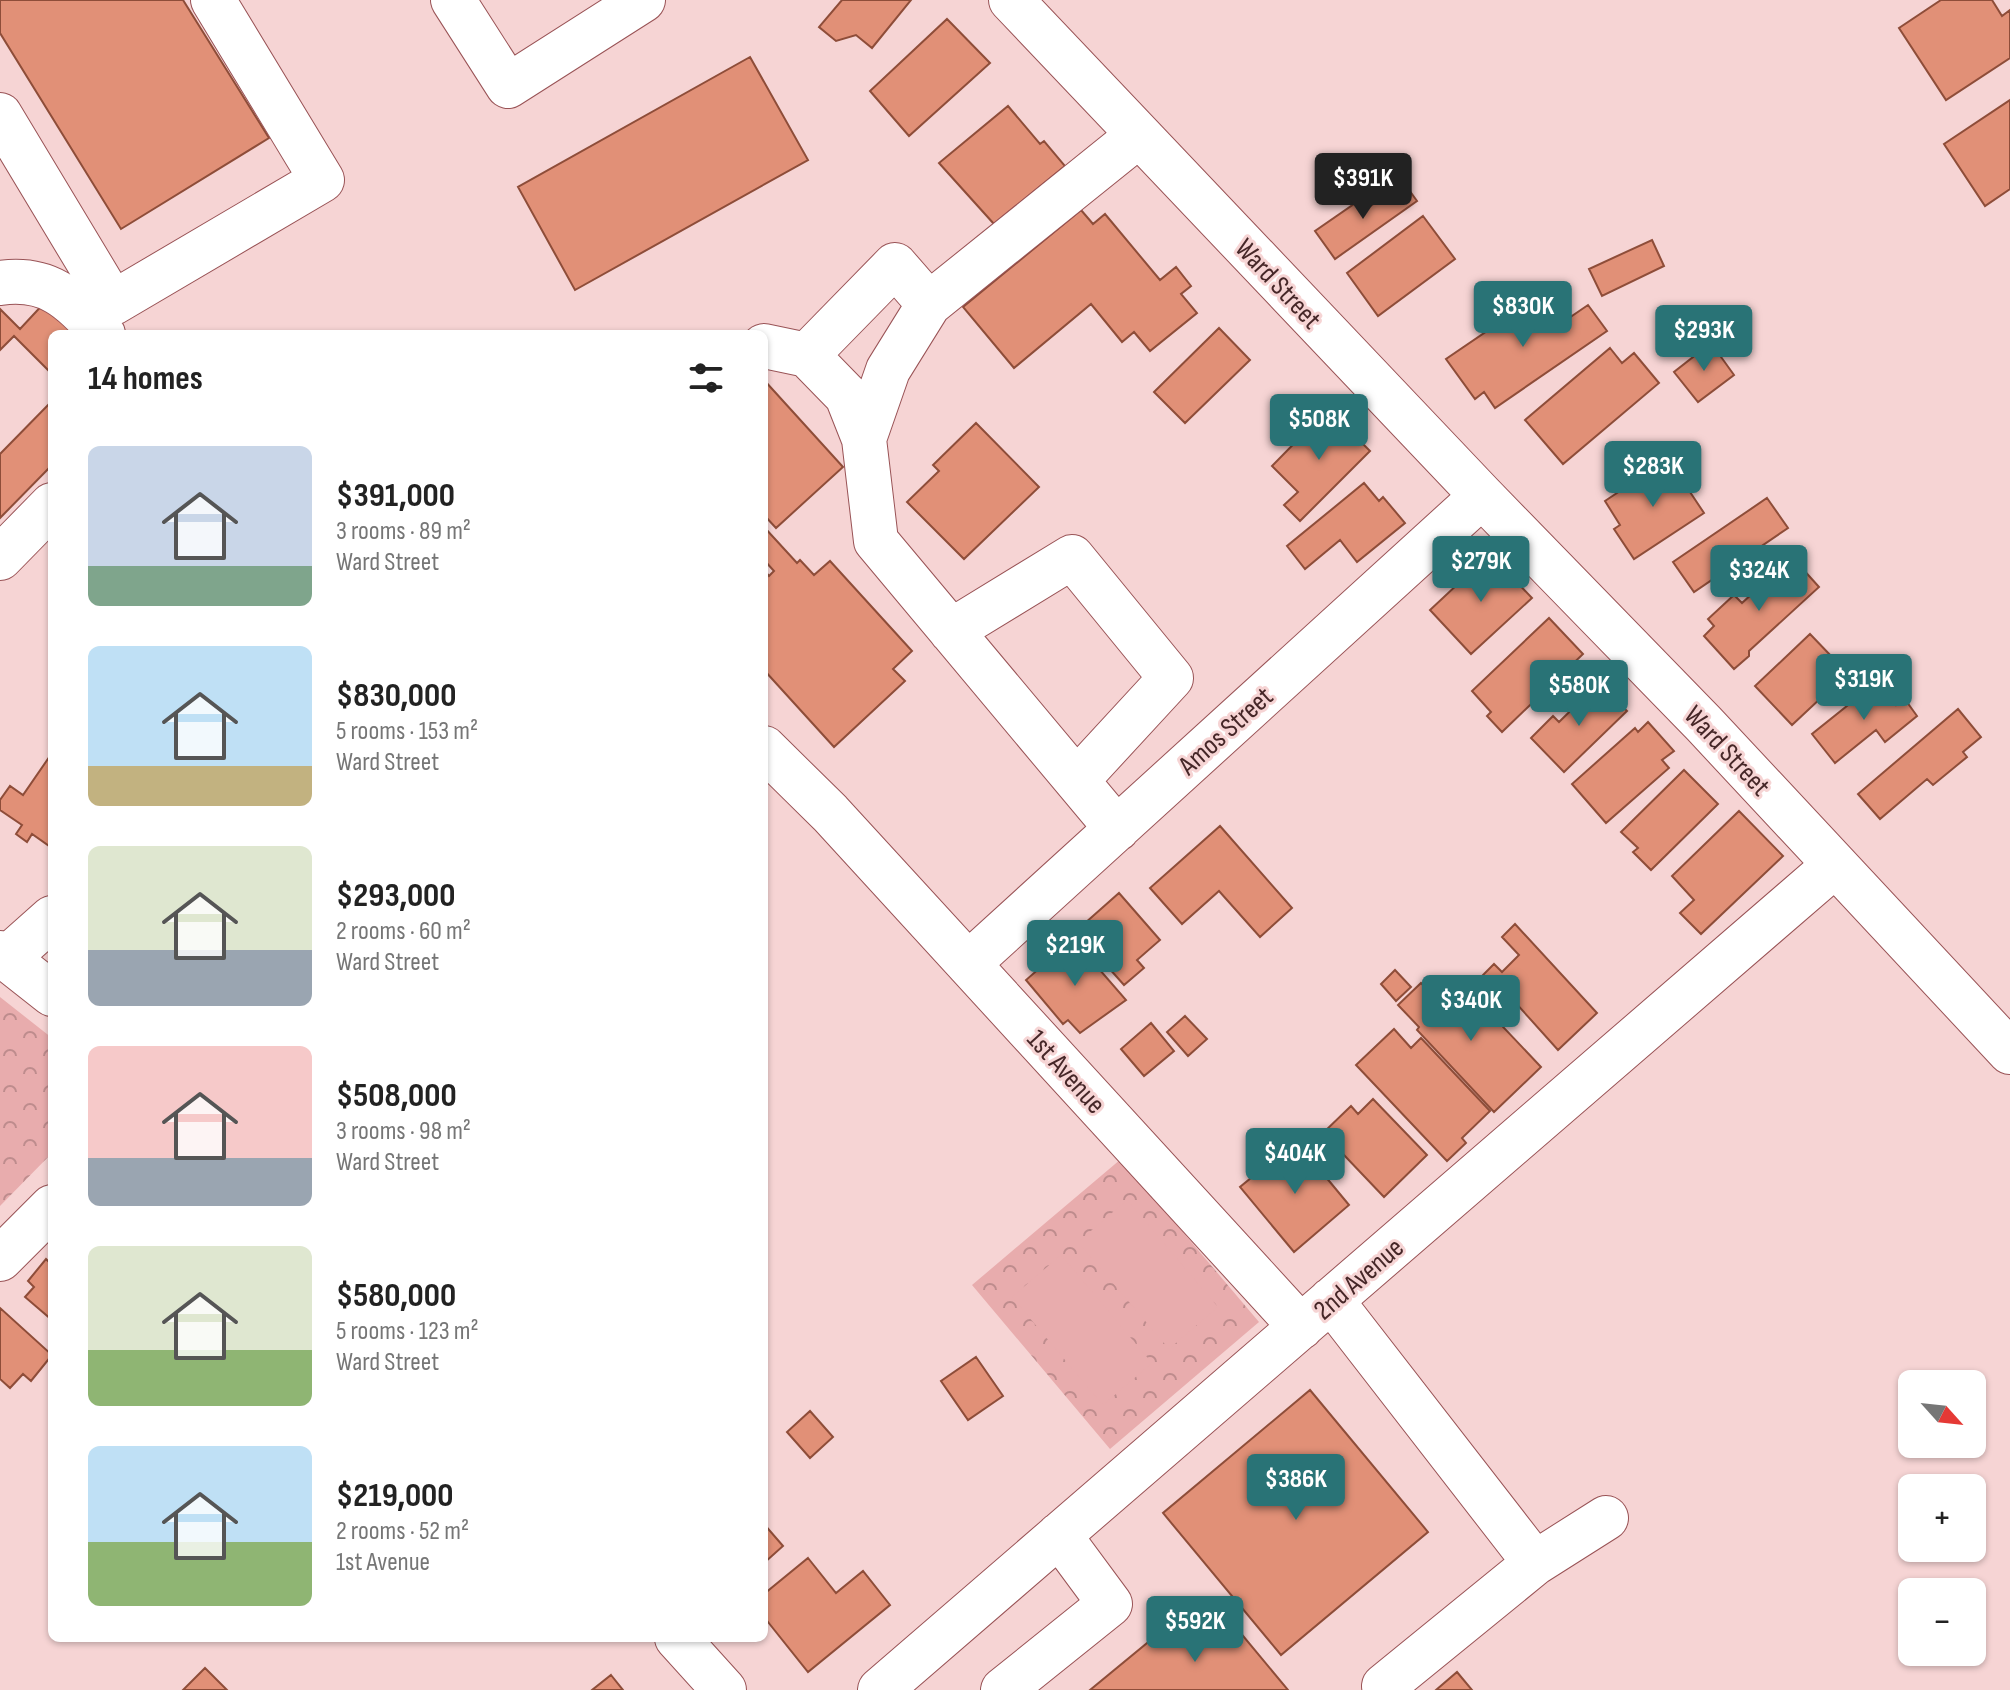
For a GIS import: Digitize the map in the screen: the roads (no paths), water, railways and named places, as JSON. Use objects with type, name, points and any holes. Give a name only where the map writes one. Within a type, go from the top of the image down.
[{"type":"street","points":[[0,115],[113,303],[322,180],[213,0]]},
{"type":"street","points":[[453,0],[508,86],[643,0]]},
{"type":"street","name":"Ward Street","points":[[1011,0],[1482,496],[1704,724],[2010,1052]]},
{"type":"street","points":[[864,439],[888,370],[929,304],[1139,135]]},
{"type":"street","points":[[807,355],[895,265],[929,304]]},
{"type":"street","points":[[0,283],[19,281],[60,291],[99,330]]},
{"type":"street","points":[[768,347],[807,355],[847,396],[864,439],[876,541],[1117,829]]},
{"type":"street","name":"Amos Street","points":[[969,963],[1482,496]]},
{"type":"street","points":[[0,558],[48,509]]},
{"type":"street","points":[[951,631],[1072,557],[1171,678],[1077,780]]},
{"type":"street","name":"1st Avenue","points":[[768,752],[830,813],[969,963],[1316,1314],[1535,1563]]},
{"type":"street","name":"2nd Avenue","points":[[903,1683],[1059,1535],[1835,865]]},
{"type":"street","points":[[48,921],[3,955],[48,991]]},
{"type":"street","points":[[0,1259],[48,1211]]},
{"type":"street","points":[[1384,1686],[1535,1563],[1606,1518]]},
{"type":"street","points":[[1003,1690],[1110,1604],[1059,1535]]},
{"type":"street","points":[[681,1642],[724,1690]]}]
